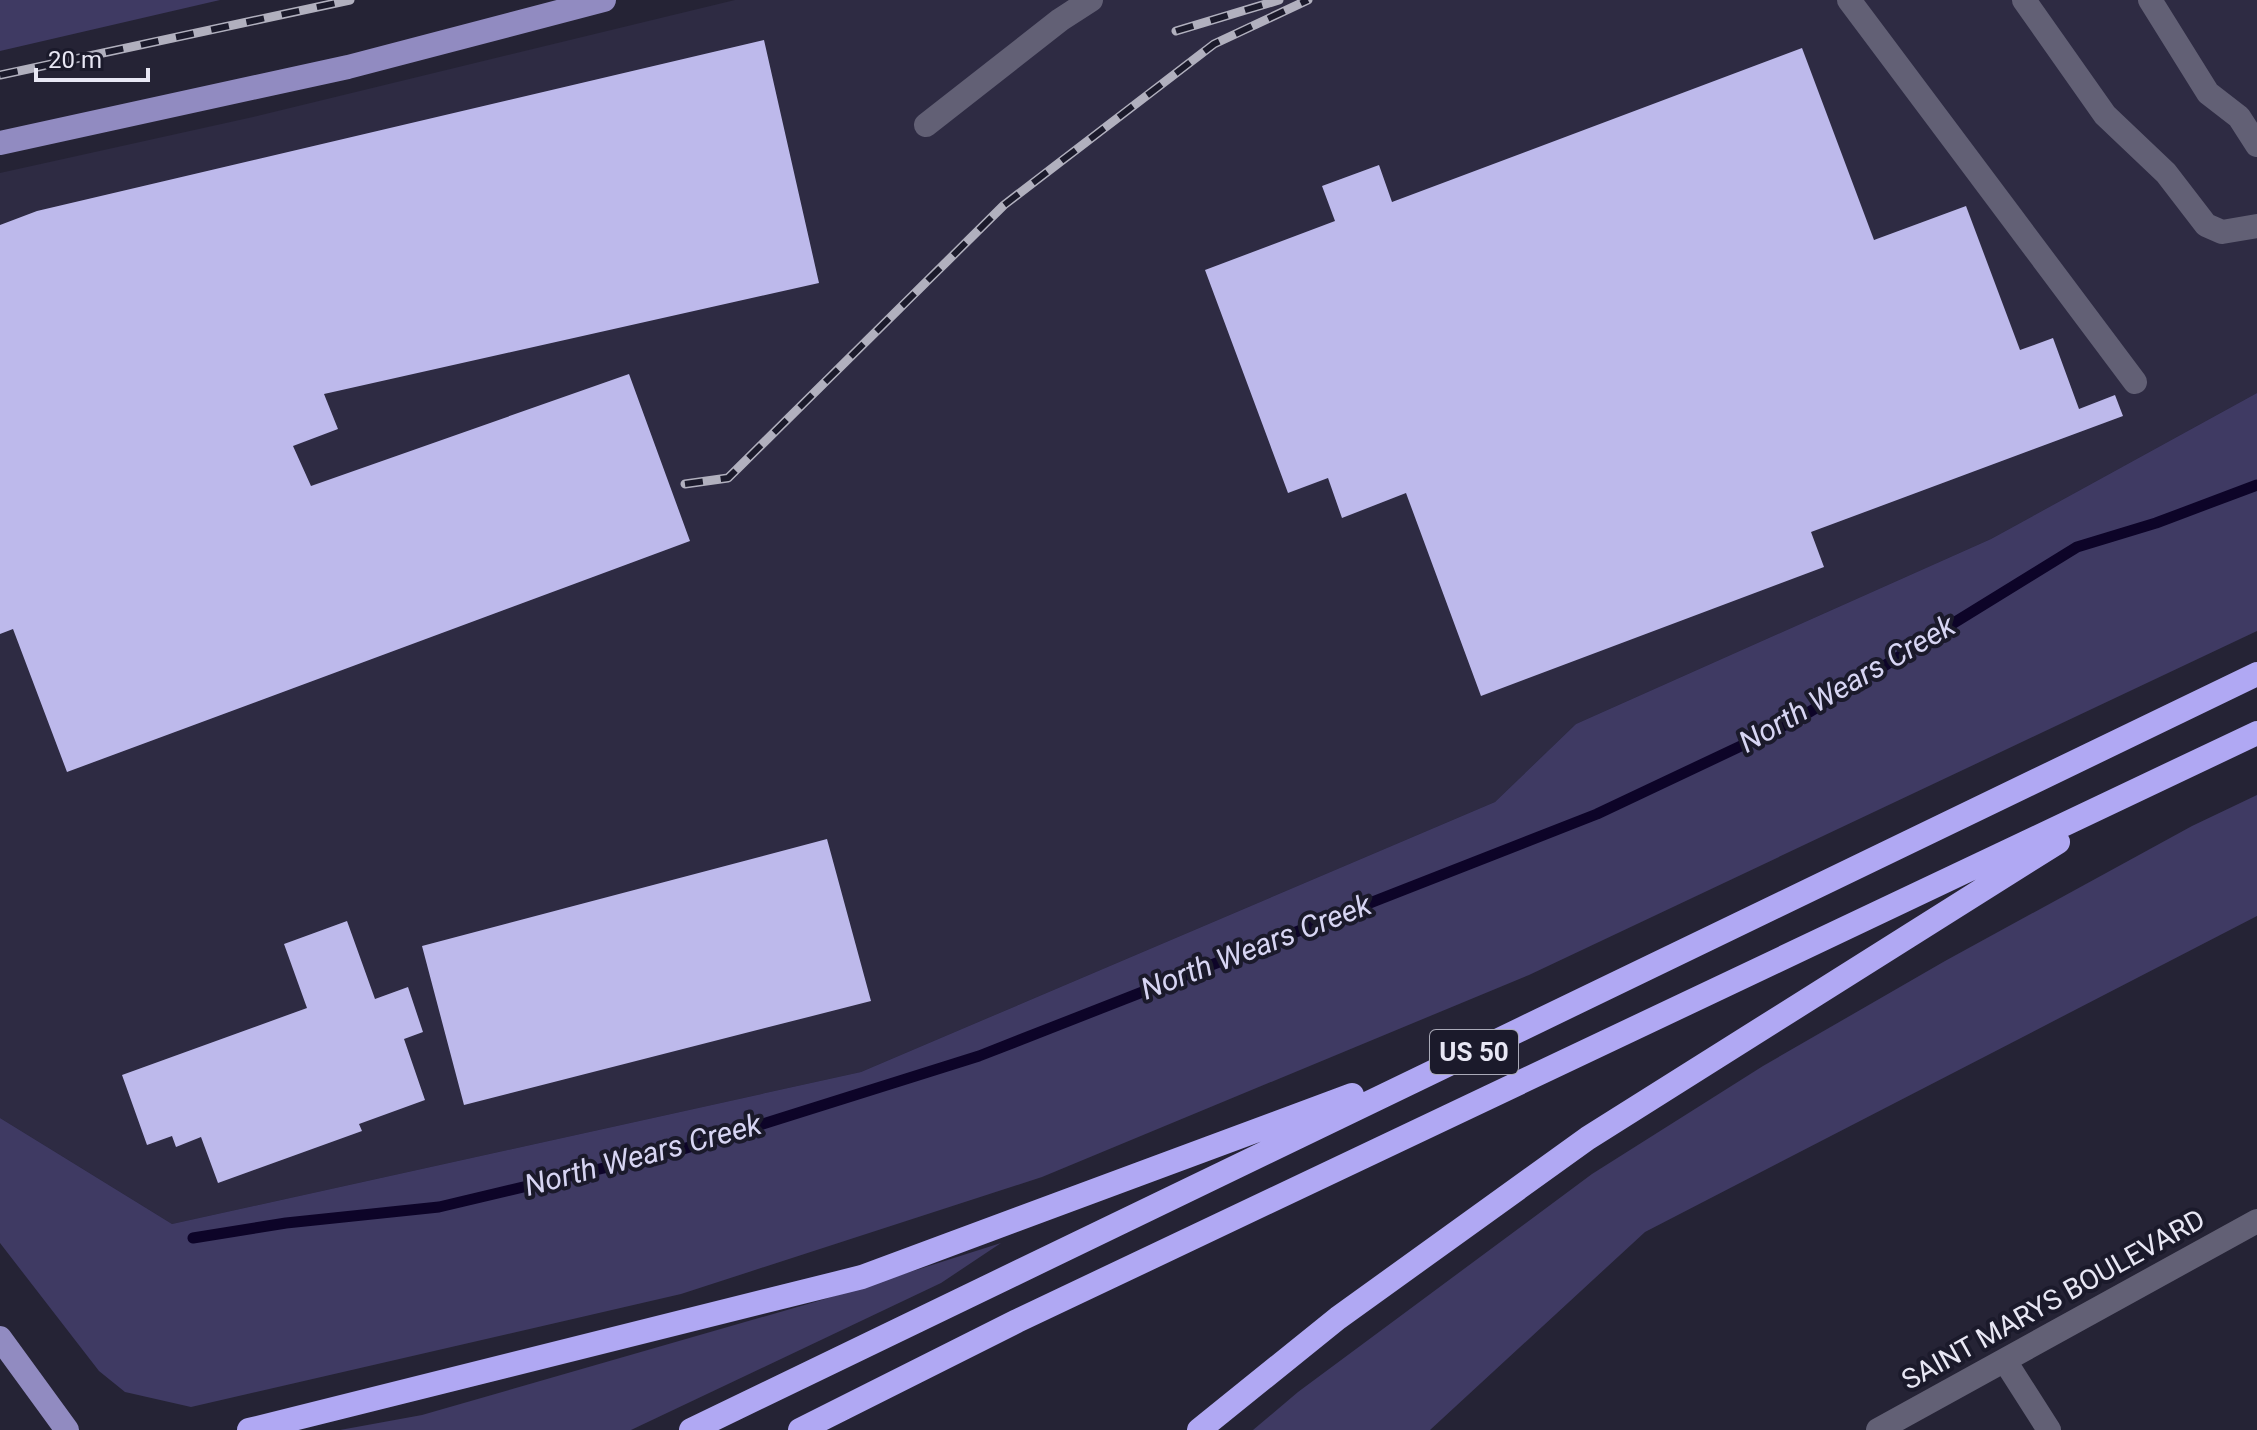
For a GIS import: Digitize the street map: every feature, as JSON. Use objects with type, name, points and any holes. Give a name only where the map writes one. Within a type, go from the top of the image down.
[{"type":"highway","name":"US 50","points":[[691,1430],[2257,674]]},
{"type":"highway","name":"US 50","points":[[800,1430],[1031,1315],[2257,733]]},
{"type":"highway","points":[[1199,1430],[1338,1318],[1588,1138],[2153,783]]},
{"type":"highway","points":[[249,1430],[862,1277],[1106,1189],[1508,1036]]},
{"type":"main road","points":[[0,143],[348,67],[604,0]]},
{"type":"main road","points":[[0,1338],[67,1430]]},
{"type":"street","points":[[926,125],[1060,20],[1091,0]]},
{"type":"street","points":[[1849,0],[2135,382]]},
{"type":"street","points":[[2024,0],[2105,115],[2166,173],[2206,225],[2222,232],[2257,226]]},
{"type":"street","points":[[2150,0],[2208,93],[2239,117],[2257,145]]},
{"type":"street","name":"SAINT MARYS BOULEVARD","points":[[1878,1430],[2257,1221]]},
{"type":"street","points":[[2005,1361],[2049,1430]]},
{"type":"shaded area","points":[[0,0],[220,0],[0,51]]},
{"type":"shaded area","points":[[735,0],[2257,0],[2257,393],[1991,539],[1576,724],[1495,802],[861,1072],[172,1224],[0,1118],[0,173],[253,117]]},
{"type":"shaded area","points":[[2257,393],[2257,631],[1529,975],[1042,1177],[681,1294],[191,1407],[125,1392],[99,1371],[0,1243],[0,1118],[172,1224],[861,1072],[1495,802],[1576,724],[1991,539]]},
{"type":"shaded area","points":[[2257,795],[2257,916],[1645,1232],[1430,1430],[1253,1430],[1298,1392],[1592,1174],[1763,1066],[1945,961],[2192,826]]},
{"type":"shaded area","points":[[1001,1243],[941,1283],[631,1430],[340,1430],[422,1415],[825,1299]]},
{"type":"building","points":[[764,40],[819,283],[324,394],[338,429],[293,446],[311,486],[629,374],[690,541],[67,772],[13,629],[0,634],[0,225],[37,211]]},
{"type":"building","points":[[1802,48],[1874,240],[1966,206],[2020,350],[2053,338],[2079,409],[2115,395],[2123,416],[1811,532],[1824,567],[1481,696],[1406,493],[1342,518],[1328,478],[1288,493],[1205,270],[1335,221],[1322,186],[1379,165],[1392,202]]},
{"type":"building","points":[[827,839],[871,1001],[464,1105],[422,946]]},
{"type":"building","points":[[347,921],[375,999],[408,987],[423,1032],[404,1039],[425,1100],[359,1124],[362,1131],[218,1183],[201,1137],[176,1147],[172,1136],[147,1145],[122,1075],[307,1008],[284,944]]},
{"type":"waterway","name":"North Wears Creek","points":[[193,1238],[286,1223],[439,1207],[680,1150],[979,1056],[1597,814],[1798,719],[2077,547],[2156,523],[2257,485]]},
{"type":"railway","points":[[0,75],[350,0]]},
{"type":"railway","points":[[1176,31],[1279,0]]},
{"type":"railway","points":[[685,484],[728,478],[1004,205],[1214,44],[1308,0]]}]
